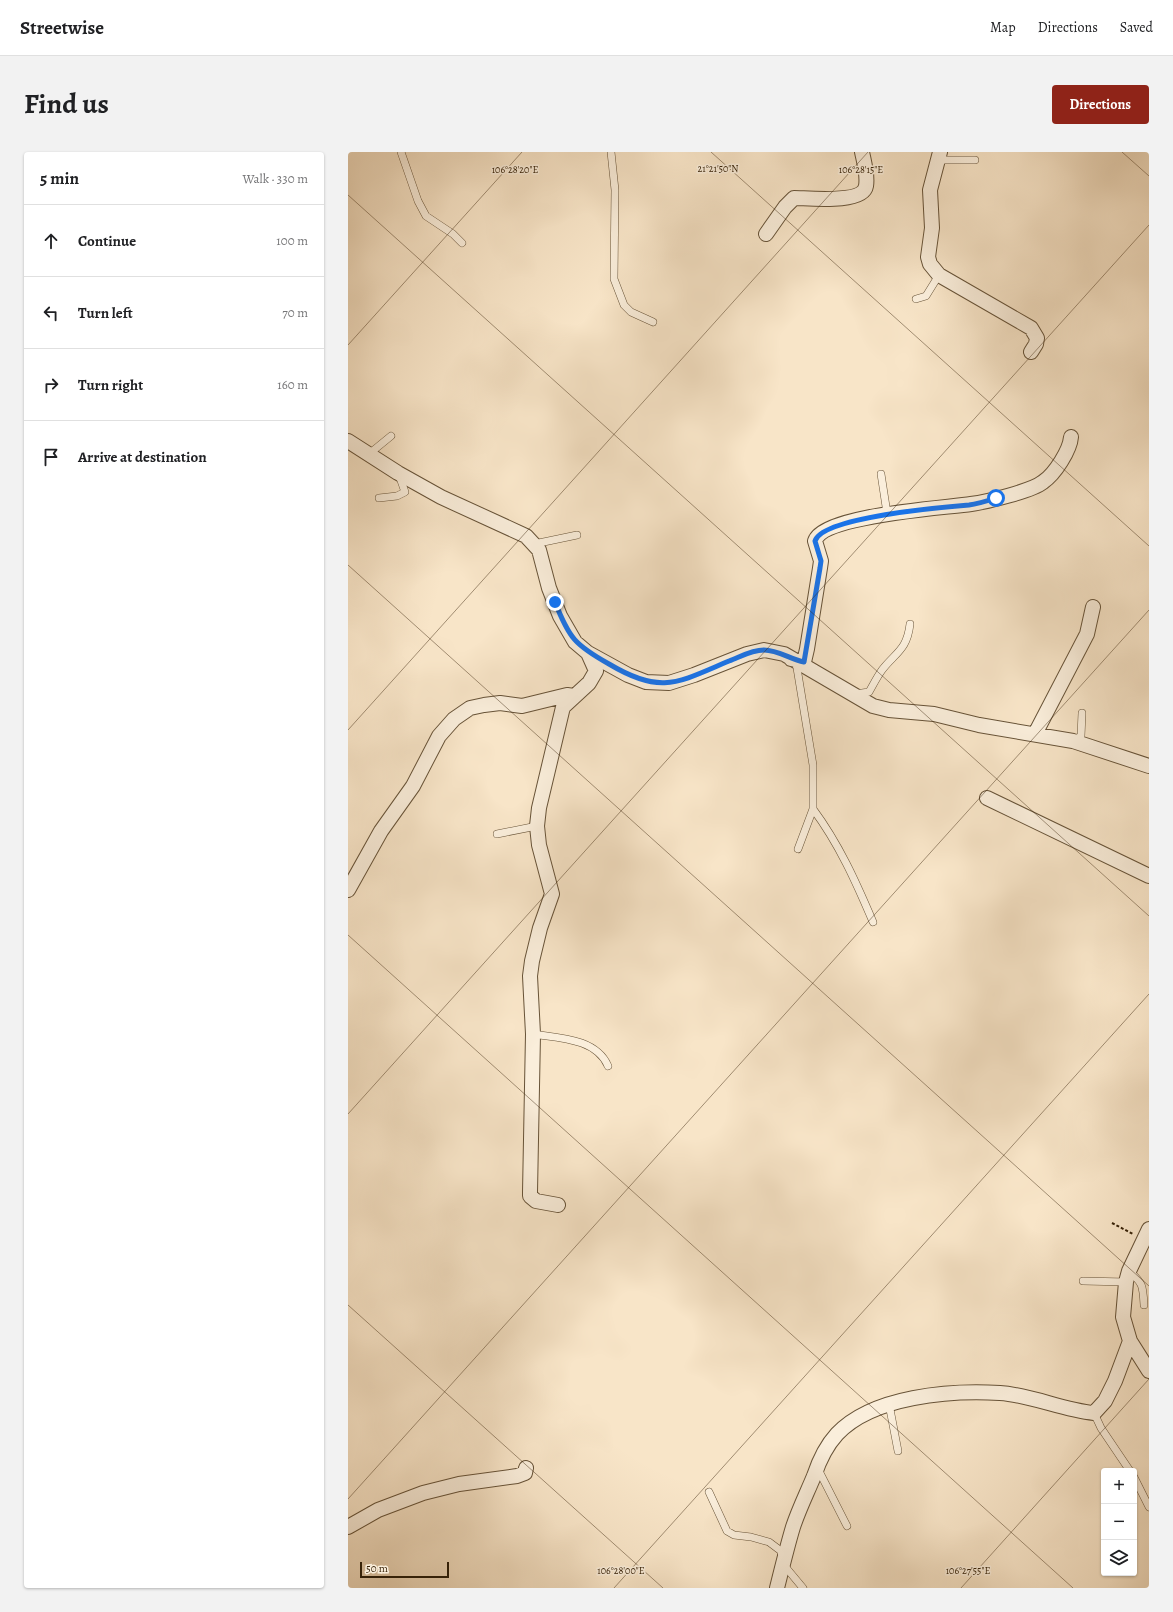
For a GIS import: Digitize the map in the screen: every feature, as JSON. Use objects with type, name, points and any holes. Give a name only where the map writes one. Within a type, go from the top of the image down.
[{"type":"street","points":[[766,234],[785,206],[794,198],[852,198],[864,191],[866,186],[865,167],[862,152]]},
{"type":"street","points":[[939,156],[930,190],[932,228],[928,257],[930,264],[939,275],[1030,328],[1037,338],[1036,344],[1031,352]]},
{"type":"street","points":[[793,661],[804,662],[808,645],[821,561],[815,541],[816,537],[823,531],[846,523],[887,513],[971,504],[1035,486],[1043,482],[1062,459],[1070,446],[1071,437]]},
{"type":"street","points":[[348,441],[398,473],[480,516],[518,531],[534,544],[539,550],[549,588],[560,616],[575,642],[588,653],[628,676],[646,682],[659,684],[669,683],[694,675],[755,651],[777,652],[873,706],[889,710],[934,714],[979,725],[1073,741],[1146,763]]},
{"type":"street","points":[[1035,734],[1087,634],[1093,607]]},
{"type":"street","points":[[558,1205],[536,1201],[530,1196],[533,1034],[530,976],[540,928],[552,894],[539,845],[537,826],[542,794],[553,755],[563,707],[589,683],[596,671],[588,653]]},
{"type":"street","points":[[348,890],[381,831],[413,786],[438,736],[454,719],[470,708],[484,705],[500,703],[522,706],[567,695],[574,696]]},
{"type":"street","points":[[987,798],[1149,876]]},
{"type":"street","points":[[1146,1234],[1128,1277],[1123,1317],[1130,1341],[1149,1371]]},
{"type":"street","points":[[777,1588],[793,1527],[817,1467],[837,1433],[876,1408],[950,1393],[1000,1393],[1021,1396],[1077,1411],[1099,1408],[1115,1380],[1130,1341]]},
{"type":"street","points":[[348,1527],[378,1510],[423,1493],[459,1484],[517,1476],[525,1473],[526,1468]]},
{"type":"lane","points":[[401,152],[418,201],[426,216],[453,234],[462,243]]},
{"type":"lane","points":[[611,152],[615,190],[614,279],[624,305],[631,312],[653,322]]},
{"type":"lane","points":[[939,156],[975,160]]},
{"type":"lane","points":[[916,299],[926,296],[939,275]]},
{"type":"lane","points":[[369,454],[391,436]]},
{"type":"lane","points":[[379,498],[397,496],[405,492],[398,473]]},
{"type":"lane","points":[[881,474],[887,513]]},
{"type":"lane","points":[[534,544],[578,535]]},
{"type":"lane","points":[[851,695],[869,692],[882,671],[904,647],[909,638],[910,624]]},
{"type":"lane","points":[[793,661],[813,765],[813,809],[798,849]]},
{"type":"lane","points":[[1073,741],[1081,736],[1082,713]]},
{"type":"lane","points":[[813,809],[830,831],[844,857],[874,922]]},
{"type":"lane","points":[[497,834],[537,826]]},
{"type":"lane","points":[[533,1034],[566,1039],[584,1044],[601,1054],[608,1066]]},
{"type":"lane","points":[[1083,1281],[1128,1277],[1141,1281],[1144,1305]]},
{"type":"lane","points":[[890,1404],[898,1452]]},
{"type":"lane","points":[[1099,1408],[1101,1428],[1128,1468]]},
{"type":"lane","points":[[817,1467],[847,1526]]},
{"type":"lane","points":[[1137,1483],[1149,1507]]},
{"type":"lane","points":[[710,1492],[727,1531],[734,1535],[751,1537],[769,1542],[781,1551],[783,1564],[803,1588]]},
{"type":"path","points":[[1112,1223],[1146,1234]]},
{"type":"route","points":[[555,602],[560,616],[575,642],[588,653],[628,676],[646,682],[659,684],[681,680],[755,651],[764,650],[777,652],[784,654],[791,659],[804,662],[821,561],[815,541],[819,534],[823,531],[846,523],[887,513],[971,504],[996,498]]}]
